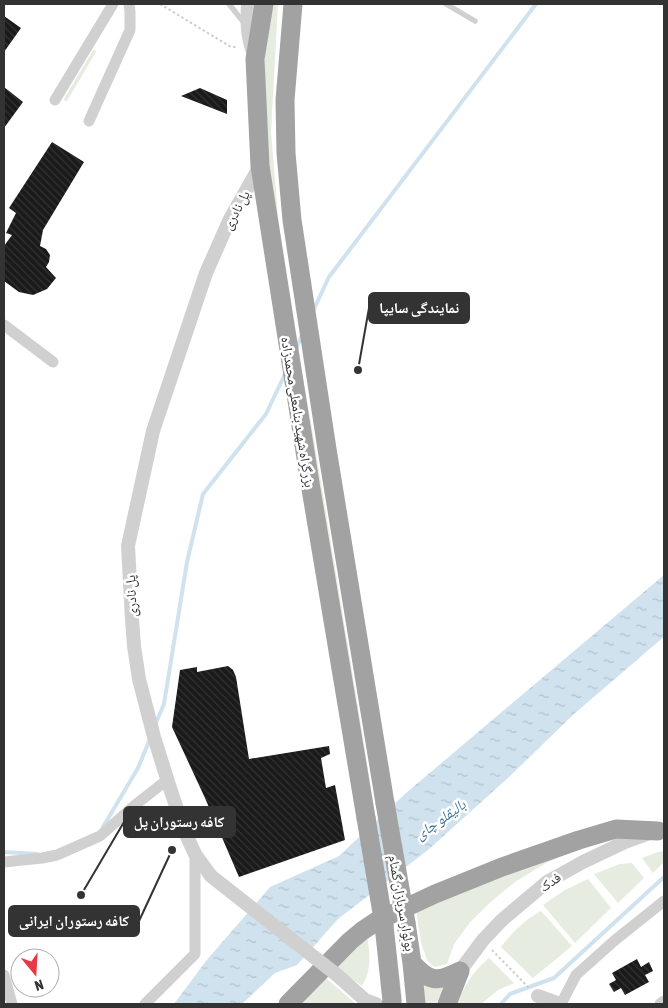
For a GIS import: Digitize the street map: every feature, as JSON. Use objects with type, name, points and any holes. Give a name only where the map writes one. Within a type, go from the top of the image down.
[{"type":"highway","name":"بزرگراه شهید بنامعلی محمدزاده","points":[[264,4],[253,53],[260,166],[288,350],[366,818]]},
{"type":"highway","name":"بزرگراه شهید بنامعلی محمدزاده","points":[[294,4],[285,100],[286,153],[292,220],[385,803]]},
{"type":"highway","name":"بولوار سربازان گمنام","points":[[385,803],[406,923],[416,1004]]},
{"type":"highway","name":"بولوار سربازان گمنام","points":[[366,818],[384,925],[391,1004]]},
{"type":"highway","points":[[288,1004],[350,941],[385,917],[435,894],[502,867],[579,840],[616,829],[661,830]]},
{"type":"highway","points":[[412,962],[429,978],[447,978],[460,971]]},
{"type":"highway","points":[[447,1004],[460,971]]},
{"type":"street","points":[[55,100],[113,4]]},
{"type":"street","points":[[89,121],[130,30],[129,4]]},
{"type":"street","points":[[248,4],[247,26],[253,53]]},
{"type":"street","name":"پل نادری","points":[[260,166],[229,221],[206,273],[153,431],[128,546],[134,646],[139,679],[154,737],[184,830],[195,854],[211,876],[337,975],[365,1000],[376,1004]]},
{"type":"street","points":[[4,325],[53,362]]},
{"type":"street","points":[[4,862],[57,855],[100,836],[167,780]]},
{"type":"street","name":"فدک","points":[[460,971],[482,940],[502,920],[547,882],[625,842],[661,830]]},
{"type":"street","points":[[145,1004],[195,954],[195,854]]},
{"type":"street","points":[[538,996],[561,1004],[576,975],[664,900]]},
{"type":"street","points":[[4,975],[12,1004]]},
{"type":"street","points":[[660,1004],[664,1001]]},
{"type":"lane","points":[[229,4],[247,26]]},
{"type":"lane","points":[[446,4],[475,21]]},
{"type":"path","points":[[160,4],[231,47],[253,53]]},
{"type":"path","points":[[482,940],[538,996]]},
{"type":"shaded area","points":[[271,4],[278,4],[271,132],[278,216],[292,318],[365,750],[397,957],[402,1004],[399,1004],[269,175],[265,49]]},
{"type":"shaded area","points":[[93,50],[96,52],[67,101],[65,101],[64,99]]},
{"type":"shaded area","points":[[574,851],[546,863],[515,882],[493,900],[471,921],[454,944],[447,964],[434,967],[427,960],[421,943],[416,908]]},
{"type":"shaded area","points":[[664,851],[664,862],[653,873],[642,858]]},
{"type":"shaded area","points":[[632,863],[644,878],[618,903],[594,874],[620,864]]},
{"type":"shaded area","points":[[588,879],[611,908],[575,943],[543,905],[565,890]]},
{"type":"shaded area","points":[[541,911],[572,946],[533,978],[501,947],[529,918]]},
{"type":"shaded area","points":[[367,936],[369,968],[362,986],[335,967]]},
{"type":"shaded area","points":[[489,958],[514,983],[498,990],[481,1004],[457,1004],[470,979]]},
{"type":"shaded area","points":[[326,978],[356,1004],[300,1004]]},
{"type":"shaded area","points":[[420,979],[445,983],[436,1004],[422,1004]]},
{"type":"water","name":"بالیقلو چای","points":[[664,575],[664,637],[574,714],[509,777],[428,850],[338,919],[297,965],[275,973],[242,1004],[174,1004],[206,961],[270,887],[339,856],[406,793]]},
{"type":"building","points":[[4,16],[21,28],[4,52]]},
{"type":"building","points":[[4,87],[23,102],[4,128]]},
{"type":"building","points":[[200,88],[227,100],[227,114],[181,96]]},
{"type":"building","points":[[52,142],[84,162],[43,230],[40,246],[46,249],[50,255],[46,267],[56,278],[47,289],[33,295],[19,292],[4,281],[4,246],[12,235],[6,233],[16,213],[9,208]]},
{"type":"building","points":[[228,666],[233,670],[236,677],[249,759],[329,746],[330,754],[321,758],[326,788],[335,785],[345,840],[239,877],[172,727],[180,670],[197,667],[197,672]]},
{"type":"building","points":[[637,959],[641,967],[649,962],[653,971],[645,975],[649,982],[625,995],[621,988],[614,992],[609,984],[616,980],[612,973]]},
{"type":"waterway","points":[[313,311],[329,277],[536,4]]},
{"type":"waterway","points":[[296,349],[302,335]]},
{"type":"waterway","points":[[155,725],[164,704],[187,562],[203,494],[266,414],[286,372]]},
{"type":"waterway","points":[[103,827],[138,768],[150,739]]},
{"type":"waterway","points":[[4,852],[37,854]]},
{"type":"waterway","points":[[501,1004],[510,994],[554,978],[664,877]]},
{"type":"place","name":"نمایندگی سایپا","points":[[358,370]]},
{"type":"place","name":"کافه رستوران ایرانی","points":[[172,850]]},
{"type":"place","name":"کافه رستوران پل","points":[[81,895]]}]
